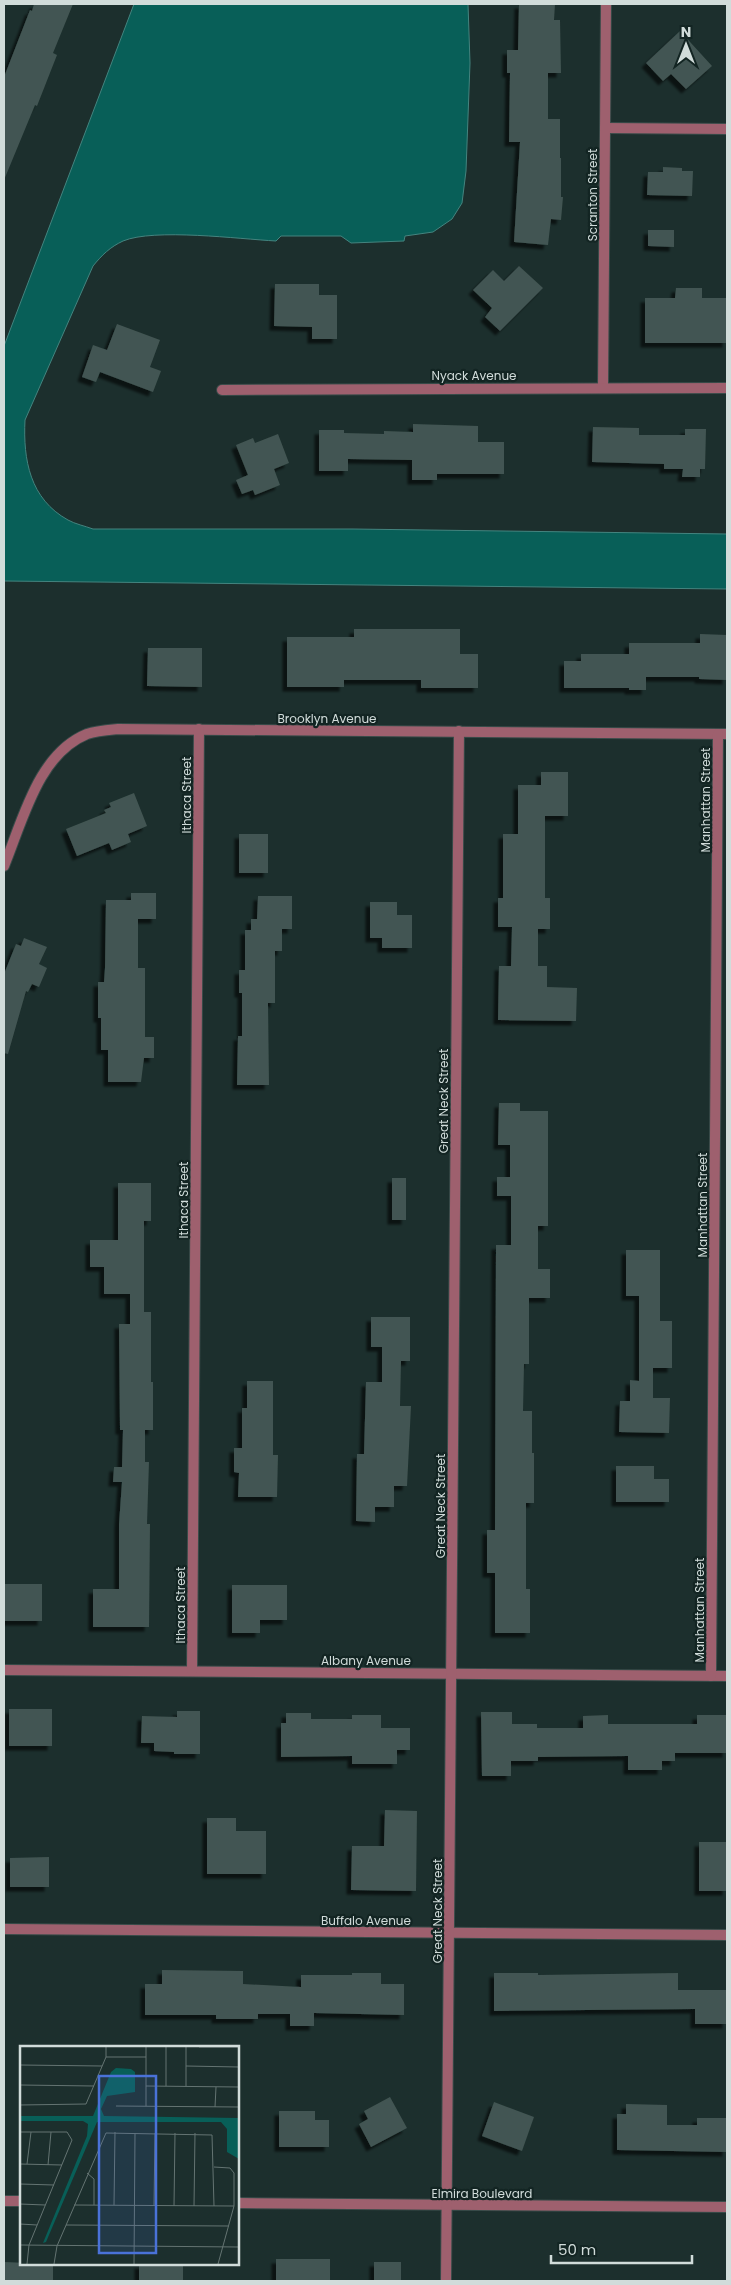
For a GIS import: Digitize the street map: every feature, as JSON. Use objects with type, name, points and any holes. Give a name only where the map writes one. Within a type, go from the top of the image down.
[{"type":"street","name":"Scranton Street","points":[[603,387],[606,4]]},
{"type":"street","points":[[605,128],[727,129]]},
{"type":"street","name":"Nyack Avenue","points":[[222,390],[727,388]]},
{"type":"street","name":"Brooklyn Avenue","points":[[4,866],[42,771],[62,748],[88,734],[118,729],[723,734]]},
{"type":"street","name":"Ithaca Street","points":[[192,1671],[199,729]]},
{"type":"street","name":"Great Neck Street","points":[[446,2281],[459,732]]},
{"type":"street","name":"Manhattan Street","points":[[711,1676],[723,734]]},
{"type":"street","name":"Albany Avenue","points":[[4,1670],[727,1676]]},
{"type":"street","name":"Buffalo Avenue","points":[[4,1929],[727,1935]]},
{"type":"street","points":[[4,2201],[20,2202]]},
{"type":"street","name":"Elmira Boulevard","points":[[239,2203],[727,2207]]},
{"type":"water","points":[[134,4],[468,4],[470,63],[466,171],[462,203],[452,219],[433,232],[405,236],[404,241],[351,243],[341,236],[281,236],[276,241],[197,235],[155,235],[123,241],[110,249],[93,266],[25,420],[26,450],[32,477],[37,490],[55,511],[71,521],[93,529],[353,529],[727,534],[727,589],[4,581],[4,346]]},
{"type":"building","points":[[34,4],[73,4],[53,53],[57,55],[4,180],[4,77]]},
{"type":"building","points":[[519,4],[555,4],[554,20],[560,20],[561,73],[548,73],[548,119],[560,119],[561,197],[563,197],[561,220],[551,219],[548,245],[514,242],[520,142],[509,142],[510,73],[507,73],[507,50],[518,50]]},
{"type":"building","points":[[680,31],[712,66],[686,89],[671,74],[663,81],[646,63]]},
{"type":"building","points":[[663,167],[682,168],[682,171],[693,171],[692,196],[647,195],[648,172],[663,172]]},
{"type":"building","points":[[648,230],[674,230],[674,247],[648,246]]},
{"type":"building","points":[[519,266],[543,288],[500,331],[485,317],[492,308],[473,290],[493,270],[504,281]]},
{"type":"building","points":[[275,284],[319,284],[319,295],[337,295],[337,339],[312,339],[312,327],[274,326]]},
{"type":"building","points":[[676,288],[702,288],[702,298],[727,298],[727,343],[645,343],[645,298],[675,298]]},
{"type":"building","points":[[117,324],[160,340],[150,367],[161,371],[153,392],[100,372],[96,382],[82,377],[93,345],[107,350]]},
{"type":"building","points":[[413,424],[478,426],[478,442],[504,442],[504,474],[437,474],[437,480],[412,480],[412,460],[348,459],[348,471],[319,471],[319,430],[344,430],[344,433],[384,434],[384,431],[413,432]]},
{"type":"building","points":[[593,427],[639,428],[639,435],[685,435],[685,429],[706,429],[705,469],[700,469],[700,477],[682,477],[683,469],[664,469],[664,464],[592,462]]},
{"type":"building","points":[[278,434],[289,463],[274,469],[280,485],[255,495],[253,490],[242,494],[236,480],[248,475],[236,445],[253,438],[255,443]]},
{"type":"building","points":[[354,629],[460,629],[460,654],[478,654],[478,688],[421,688],[421,680],[344,680],[344,687],[287,687],[287,637],[354,637]]},
{"type":"building","points":[[700,634],[727,635],[727,680],[699,679],[699,677],[646,677],[646,690],[629,690],[629,688],[564,688],[564,661],[581,661],[581,654],[629,654],[629,643],[700,643]]},
{"type":"building","points":[[148,648],[202,648],[202,687],[147,686]]},
{"type":"building","points":[[541,772],[568,772],[568,816],[545,816],[545,898],[550,898],[550,929],[538,929],[538,966],[547,966],[547,987],[577,988],[576,1021],[498,1020],[499,966],[511,966],[512,927],[498,927],[498,898],[503,898],[503,834],[518,834],[518,785],[541,785]]},
{"type":"building","points":[[134,793],[147,826],[128,834],[131,842],[112,850],[109,843],[77,856],[66,829],[106,813],[104,810],[111,807],[109,803]]},
{"type":"building","points":[[239,834],[268,834],[268,873],[239,873]]},
{"type":"building","points":[[131,893],[156,893],[156,919],[138,919],[138,968],[145,968],[145,1037],[154,1037],[154,1058],[144,1058],[141,1082],[108,1082],[108,1050],[101,1050],[101,1018],[98,1018],[98,982],[104,982],[105,968],[106,900],[131,900]]},
{"type":"building","points":[[258,896],[292,896],[292,929],[282,929],[282,951],[275,951],[275,1003],[268,1003],[269,1085],[237,1085],[238,1036],[242,1036],[242,993],[239,993],[239,970],[245,970],[245,930],[251,930],[251,919],[257,919]]},
{"type":"building","points":[[370,902],[397,902],[397,915],[412,915],[412,948],[382,948],[382,938],[370,938]]},
{"type":"building","points":[[24,938],[47,947],[39,964],[47,968],[39,987],[32,984],[28,992],[26,991],[8,1054],[4,1053],[4,974],[16,944],[21,946]]},
{"type":"building","points":[[499,1103],[520,1103],[520,1111],[548,1111],[548,1226],[538,1226],[538,1269],[550,1269],[550,1298],[529,1298],[529,1364],[524,1364],[523,1411],[532,1411],[532,1453],[534,1453],[534,1503],[526,1503],[526,1589],[530,1589],[530,1633],[495,1633],[495,1573],[487,1573],[487,1530],[495,1530],[496,1245],[511,1245],[511,1196],[497,1196],[497,1177],[510,1177],[510,1145],[498,1145]]},
{"type":"building","points":[[392,1178],[406,1178],[406,1220],[392,1220]]},
{"type":"building","points":[[118,1183],[151,1183],[151,1221],[144,1221],[144,1312],[151,1312],[151,1382],[153,1382],[153,1430],[145,1430],[145,1462],[149,1462],[147,1524],[150,1524],[149,1627],[93,1627],[93,1589],[119,1589],[119,1524],[122,1482],[113,1482],[114,1467],[122,1467],[123,1430],[120,1430],[119,1324],[130,1324],[130,1294],[104,1294],[104,1267],[90,1267],[90,1240],[118,1240]]},
{"type":"building","points":[[626,1250],[660,1250],[660,1321],[672,1321],[672,1368],[653,1368],[653,1398],[670,1398],[669,1433],[619,1432],[620,1401],[630,1401],[630,1380],[639,1381],[639,1296],[626,1296]]},
{"type":"building","points":[[371,1317],[410,1317],[410,1361],[401,1361],[400,1406],[411,1406],[407,1486],[394,1486],[394,1507],[375,1507],[375,1522],[356,1521],[357,1454],[364,1454],[366,1382],[382,1382],[382,1347],[371,1347]]},
{"type":"building","points":[[247,1381],[273,1381],[273,1455],[278,1455],[277,1497],[238,1497],[239,1473],[234,1472],[234,1448],[242,1448],[242,1408],[247,1408]]},
{"type":"building","points":[[616,1466],[654,1466],[654,1479],[669,1479],[669,1502],[616,1502]]},
{"type":"building","points":[[4,1584],[42,1584],[42,1621],[4,1621]]},
{"type":"building","points":[[232,1585],[287,1585],[287,1620],[260,1620],[260,1633],[232,1633]]},
{"type":"building","points":[[9,1709],[52,1709],[52,1746],[9,1746]]},
{"type":"building","points":[[177,1711],[200,1711],[200,1754],[174,1754],[174,1752],[154,1751],[154,1743],[141,1743],[142,1716],[177,1717]]},
{"type":"building","points":[[481,1712],[512,1712],[512,1724],[537,1724],[537,1728],[583,1728],[583,1716],[608,1715],[608,1724],[697,1724],[697,1715],[727,1715],[727,1753],[675,1753],[675,1761],[662,1761],[662,1770],[628,1770],[628,1756],[538,1757],[538,1761],[511,1761],[511,1776],[482,1776]]},
{"type":"building","points":[[286,1713],[311,1713],[311,1719],[352,1719],[352,1715],[381,1715],[381,1728],[410,1728],[410,1750],[397,1750],[397,1764],[352,1764],[352,1756],[281,1757],[281,1723],[286,1723]]},
{"type":"building","points":[[385,1810],[417,1811],[416,1891],[351,1890],[352,1846],[384,1846]]},
{"type":"building","points":[[207,1818],[236,1818],[236,1831],[266,1831],[266,1874],[207,1874]]},
{"type":"building","points":[[699,1842],[727,1842],[727,1891],[699,1891]]},
{"type":"building","points":[[49,1857],[49,1887],[10,1887],[10,1858]]},
{"type":"building","points":[[162,1970],[243,1971],[243,1984],[301,1987],[301,1975],[381,1973],[381,1984],[404,1984],[404,2015],[314,2013],[314,2026],[290,2026],[290,2014],[258,2014],[258,2019],[216,2019],[216,2015],[145,2015],[145,1984],[162,1984]]},
{"type":"building","points":[[494,1973],[538,1973],[538,1975],[678,1973],[678,1990],[727,1990],[727,2024],[695,2024],[695,2009],[494,2011]]},
{"type":"building","points":[[390,2097],[407,2128],[371,2147],[359,2124],[368,2119],[364,2111]]},
{"type":"building","points":[[494,2102],[534,2117],[522,2151],[482,2136]]},
{"type":"building","points":[[626,2104],[667,2105],[667,2125],[697,2125],[697,2118],[727,2118],[727,2152],[617,2150],[617,2114],[626,2114]]},
{"type":"building","points":[[279,2111],[315,2111],[315,2120],[329,2120],[329,2147],[279,2147]]},
{"type":"building","points":[[276,2259],[330,2259],[330,2281],[276,2281]]},
{"type":"building","points":[[4,2262],[20,2263],[20,2265],[53,2265],[53,2281],[4,2281]]},
{"type":"building","points":[[374,2262],[401,2262],[401,2281],[374,2281]]},
{"type":"building","points":[[139,2265],[183,2265],[183,2281],[139,2281]]}]
